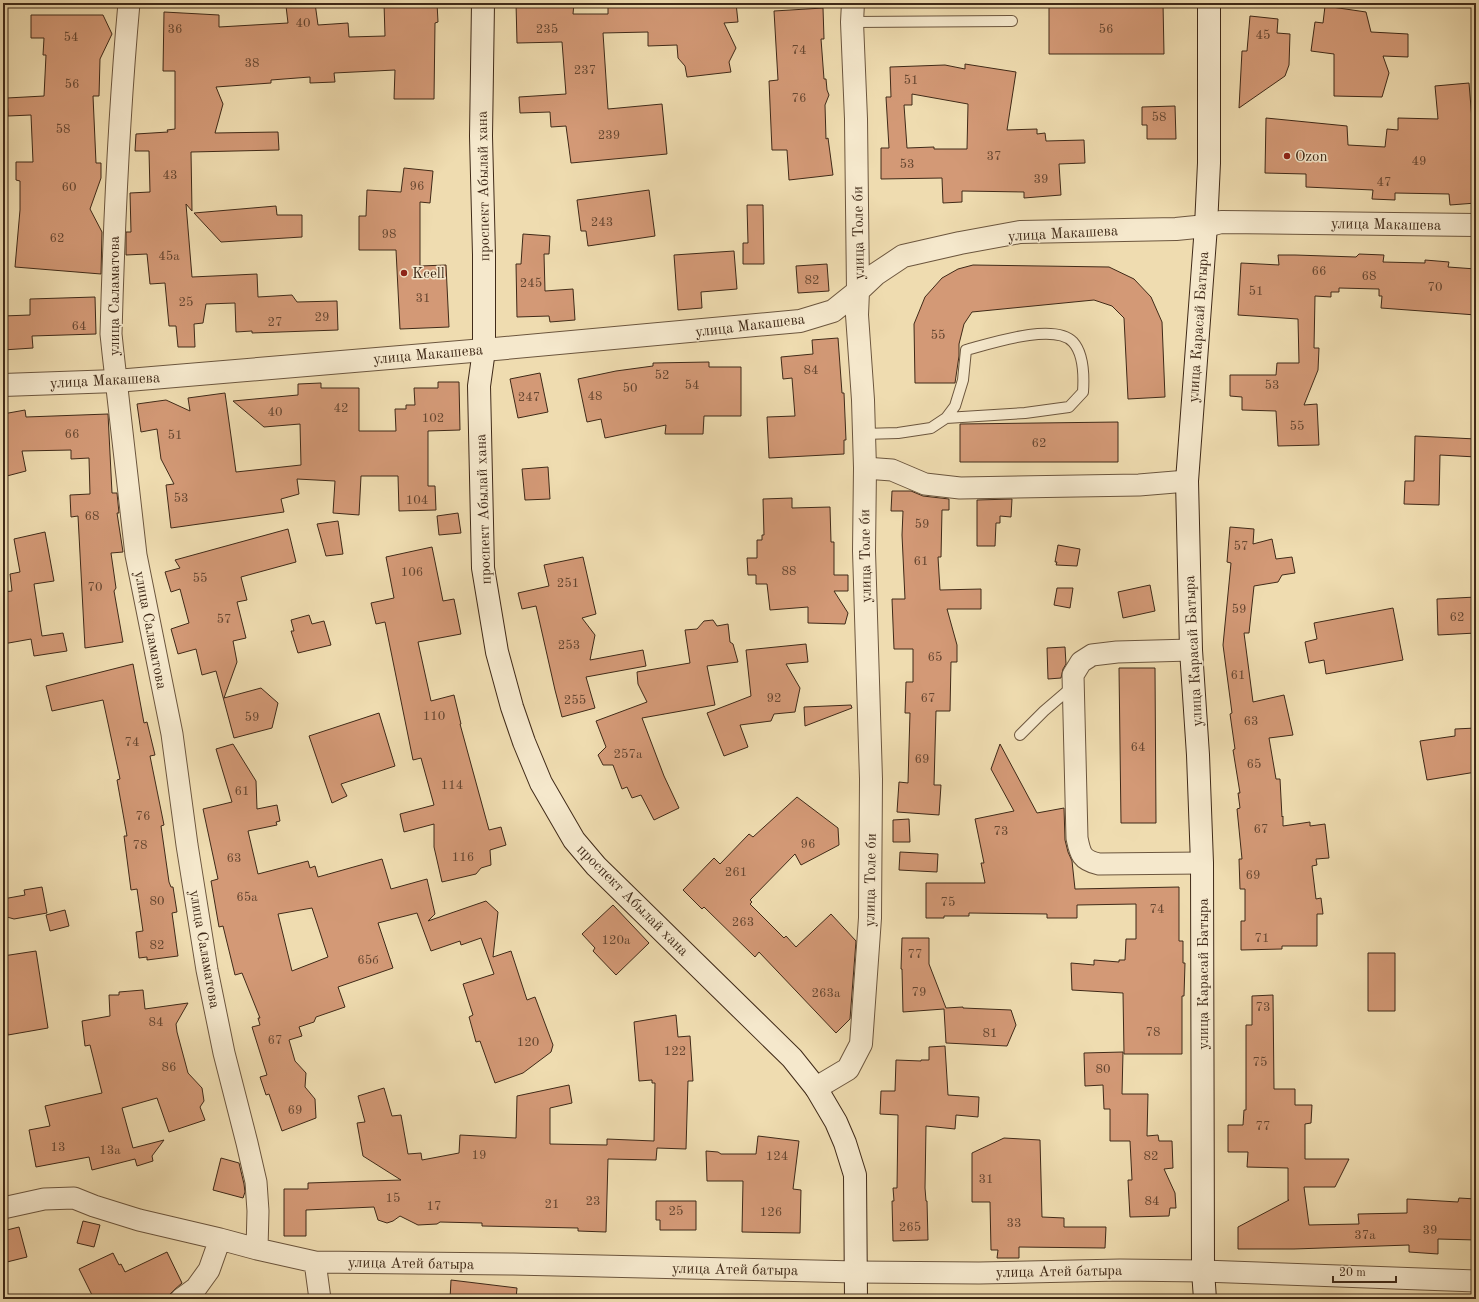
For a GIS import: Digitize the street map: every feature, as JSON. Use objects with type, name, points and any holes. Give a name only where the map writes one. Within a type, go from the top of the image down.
[{"type":"main road","name":"проспект Абылай хана","points":[[483,3],[481,136],[484,255],[484,350],[479,386],[483,568],[497,652],[512,707],[524,742],[541,783],[574,840],[596,866],[792,1058],[816,1088],[836,1122],[855,1175],[856,1299]]},
{"type":"main road","name":"улица Карасай Батыра","points":[[1205,1299],[1203,1271],[1202,863],[1198,755],[1191,650],[1187,481],[1206,226],[1209,163],[1209,3]]},
{"type":"main road","name":"улица Толе би","points":[[816,1088],[848,1069],[861,1044],[870,918],[871,779],[864,551],[865,468],[863,400],[857,315],[856,119],[853,13]]},
{"type":"main road","name":"улица Макашева","points":[[3,385],[116,381],[484,350],[800,321],[833,311],[876,274],[903,256],[960,243],[1020,232],[1176,229],[1206,226],[1221,222],[1476,225]]},
{"type":"street","name":"улица Саламатова","points":[[129,3],[124,56],[115,199],[112,334],[116,381],[127,462],[136,555],[172,734],[208,970],[224,1053],[256,1182],[258,1211],[257,1249]]},
{"type":"street","points":[[865,468],[892,470],[925,484],[960,488],[1139,485],[1187,481]]},
{"type":"street","points":[[1191,650],[1117,652],[1092,655],[1081,662],[1073,675],[1072,687],[1077,838],[1080,853],[1084,858],[1092,863],[1202,863]]},
{"type":"street","name":"улица Атей батыра","points":[[3,1208],[44,1199],[74,1198],[139,1220],[315,1262],[513,1264],[856,1272],[979,1273],[1120,1270],[1203,1271],[1476,1281]]},
{"type":"street","points":[[181,1299],[196,1288],[209,1270],[220,1239]]},
{"type":"street","points":[[315,1262],[320,1299]]},
{"type":"lane","points":[[853,13],[1012,21]]},
{"type":"lane","points":[[863,434],[898,433],[931,428],[946,418],[955,406],[963,380],[966,350],[1030,334],[1058,334],[1073,341],[1081,356],[1084,379],[1083,392],[1069,407],[1025,413],[946,418]]},
{"type":"lane","points":[[1020,735],[1044,711],[1072,687]]},
{"type":"building","points":[[315,3],[318,25],[348,23],[349,37],[385,36],[384,3],[437,3],[438,22],[435,23],[434,99],[394,99],[395,70],[334,73],[335,82],[310,83],[310,77],[271,80],[271,83],[216,87],[223,104],[215,133],[278,132],[279,150],[191,152],[192,211],[186,204],[192,277],[257,274],[258,297],[292,295],[297,302],[337,301],[338,330],[252,333],[252,331],[236,332],[235,303],[206,304],[203,323],[194,324],[195,347],[178,347],[176,326],[169,326],[165,283],[150,284],[147,254],[126,255],[126,232],[131,232],[130,193],[150,192],[149,151],[135,151],[136,134],[168,132],[167,130],[175,129],[175,71],[163,71],[164,12],[219,15],[219,27],[288,23],[286,6]]},
{"type":"building","points":[[516,3],[574,3],[573,14],[608,14],[608,3],[736,3],[738,22],[724,23],[736,48],[729,62],[731,72],[687,77],[685,66],[678,58],[677,45],[648,46],[648,32],[603,33],[608,109],[662,104],[667,154],[571,163],[566,126],[551,127],[550,112],[520,113],[519,97],[566,94],[562,42],[517,43]]},
{"type":"building","points":[[1049,3],[1163,3],[1164,54],[1049,54]]},
{"type":"building","points":[[1325,6],[1366,12],[1371,32],[1408,34],[1408,57],[1383,56],[1389,73],[1382,97],[1334,96],[1334,54],[1311,51],[1315,22],[1323,23]]},
{"type":"building","points":[[823,8],[824,39],[821,39],[824,79],[826,79],[829,95],[825,105],[826,139],[828,138],[833,175],[789,180],[787,150],[772,150],[769,81],[778,80],[774,11]]},
{"type":"building","points":[[31,15],[103,15],[112,34],[100,59],[99,96],[93,96],[96,163],[101,163],[101,178],[90,209],[102,232],[101,274],[15,267],[20,210],[20,181],[16,180],[16,162],[33,162],[31,115],[8,116],[7,98],[44,96],[46,55],[43,55],[44,38],[31,38]]},
{"type":"building","points":[[1250,16],[1278,19],[1277,33],[1290,34],[1289,65],[1285,76],[1239,108],[1242,51],[1247,51]]},
{"type":"building","points":[[965,64],[1016,72],[1007,130],[1037,129],[1037,134],[1045,133],[1046,141],[1084,140],[1085,163],[1059,164],[1061,195],[1024,198],[1024,192],[962,191],[962,202],[943,203],[942,178],[881,179],[881,148],[889,148],[886,97],[891,97],[890,67],[945,65],[965,69]],"holes":[[[912,94],[968,104],[967,149],[934,149],[934,147],[907,148],[904,105],[912,105]]]},
{"type":"building","points":[[1469,83],[1476,169],[1476,203],[1450,205],[1449,194],[1395,193],[1395,200],[1372,199],[1373,190],[1306,187],[1306,174],[1265,173],[1266,118],[1347,126],[1348,145],[1385,147],[1387,129],[1398,130],[1398,118],[1438,119],[1435,86]]},
{"type":"building","points":[[1175,106],[1176,139],[1147,139],[1147,125],[1142,125],[1142,107]]},
{"type":"building","points":[[404,168],[433,171],[430,203],[420,202],[420,266],[446,265],[449,327],[400,329],[396,250],[359,250],[359,216],[366,216],[367,190],[401,192]]},
{"type":"building","points":[[649,190],[655,236],[588,246],[586,231],[581,231],[577,200]]},
{"type":"building","points":[[747,205],[763,205],[764,264],[743,264],[743,243],[748,243]]},
{"type":"building","points":[[276,206],[277,215],[302,215],[302,237],[221,242],[194,213]]},
{"type":"building","points":[[523,234],[550,236],[549,254],[544,254],[545,291],[573,289],[575,320],[550,322],[549,316],[517,317],[516,264],[521,264]]},
{"type":"building","points":[[734,251],[737,289],[701,292],[702,308],[678,310],[674,255]]},
{"type":"building","points":[[1359,254],[1384,255],[1383,262],[1425,263],[1425,260],[1449,262],[1448,267],[1476,269],[1476,315],[1381,308],[1382,296],[1379,296],[1379,289],[1339,288],[1339,292],[1331,292],[1331,297],[1315,296],[1314,348],[1319,348],[1318,370],[1304,405],[1317,404],[1319,445],[1278,446],[1276,411],[1242,410],[1242,397],[1230,396],[1230,375],[1276,375],[1277,363],[1299,363],[1298,319],[1238,315],[1241,263],[1279,265],[1278,255],[1356,257]]},
{"type":"building","points":[[827,264],[829,291],[798,293],[796,266]]},
{"type":"building","points":[[973,265],[1109,267],[1134,279],[1151,297],[1162,322],[1165,397],[1128,399],[1124,318],[1112,306],[1094,300],[972,312],[964,324],[959,344],[959,356],[955,383],[915,383],[914,324],[925,297],[942,278],[958,269]]},
{"type":"building","points":[[95,297],[96,334],[32,336],[33,348],[3,350],[3,316],[30,315],[30,299]]},
{"type":"building","points":[[838,338],[842,393],[844,393],[846,440],[844,440],[844,454],[769,458],[767,417],[795,416],[792,378],[783,379],[781,357],[813,354],[812,340]]},
{"type":"building","points":[[709,362],[709,367],[741,367],[741,416],[704,416],[703,434],[665,434],[666,425],[605,438],[601,419],[587,422],[578,379],[616,371],[653,366],[653,363]]},
{"type":"building","points":[[540,373],[548,412],[518,418],[510,379]]},
{"type":"building","points":[[438,382],[459,382],[460,430],[428,431],[428,486],[435,486],[436,510],[399,511],[398,476],[361,476],[359,515],[333,513],[335,481],[297,479],[299,494],[281,499],[284,512],[171,528],[166,485],[174,484],[161,459],[157,429],[141,432],[137,404],[166,400],[190,411],[188,398],[225,393],[236,472],[301,465],[300,424],[264,427],[233,401],[298,395],[298,384],[321,383],[321,388],[359,388],[359,431],[396,431],[395,409],[406,409],[406,405],[415,405],[414,388],[438,388]]},
{"type":"building","points":[[25,410],[26,417],[108,414],[112,493],[117,493],[119,513],[117,513],[123,552],[111,553],[116,588],[114,591],[123,642],[85,648],[78,516],[71,517],[70,495],[90,494],[89,458],[71,459],[71,450],[22,451],[26,471],[3,477],[3,414]]},
{"type":"building","points":[[1118,422],[1118,462],[960,462],[960,424]]},
{"type":"building","points":[[1415,436],[1476,439],[1476,457],[1440,455],[1439,505],[1404,504],[1405,481],[1414,481]]},
{"type":"building","points":[[548,467],[550,499],[525,500],[522,469]]},
{"type":"building","points":[[892,491],[911,491],[923,496],[949,499],[949,510],[942,510],[941,557],[938,557],[940,590],[981,589],[981,609],[947,609],[957,645],[957,662],[951,662],[950,711],[936,711],[934,785],[941,785],[939,815],[897,812],[899,782],[908,783],[910,713],[905,713],[906,682],[913,682],[913,649],[894,649],[892,599],[905,599],[902,535],[903,511],[891,511]]},
{"type":"building","points":[[792,498],[792,508],[830,507],[831,542],[834,542],[834,575],[848,575],[848,591],[834,591],[848,613],[845,624],[808,623],[808,607],[770,610],[767,584],[756,584],[756,575],[748,575],[747,558],[757,558],[757,540],[762,540],[762,535],[764,535],[763,499]]},
{"type":"building","points":[[1012,499],[1011,517],[1000,516],[1000,523],[996,523],[995,546],[977,546],[977,500]]},
{"type":"building","points":[[458,513],[461,533],[439,535],[437,516]]},
{"type":"building","points":[[338,521],[343,554],[326,556],[317,524]]},
{"type":"building","points":[[1230,527],[1254,529],[1253,544],[1272,539],[1276,559],[1292,557],[1295,573],[1282,575],[1278,582],[1254,586],[1249,633],[1244,633],[1253,702],[1284,695],[1293,735],[1269,738],[1276,779],[1280,779],[1283,826],[1310,822],[1310,826],[1325,824],[1329,858],[1316,859],[1317,865],[1312,866],[1316,899],[1321,898],[1323,914],[1317,914],[1317,946],[1282,946],[1282,949],[1241,950],[1241,921],[1245,921],[1245,889],[1240,889],[1239,859],[1242,859],[1237,809],[1240,808],[1238,793],[1240,793],[1233,750],[1235,749],[1230,714],[1232,713],[1223,645],[1231,563],[1227,562]]},
{"type":"building","points":[[288,529],[296,562],[241,577],[247,600],[237,602],[246,638],[233,641],[237,662],[224,698],[261,688],[278,703],[272,728],[234,738],[216,671],[202,675],[196,649],[178,654],[171,629],[189,623],[180,589],[171,592],[165,572],[180,568],[175,560]]},
{"type":"building","points":[[45,532],[54,581],[34,584],[42,636],[63,633],[67,651],[34,656],[31,639],[3,644],[3,592],[12,591],[10,574],[20,572],[14,539]]},
{"type":"building","points":[[1058,545],[1080,549],[1077,566],[1056,565],[1057,562],[1055,562]]},
{"type":"building","points":[[432,547],[443,601],[454,599],[461,634],[418,642],[431,701],[454,695],[460,724],[489,830],[501,827],[506,845],[490,850],[491,865],[481,868],[476,874],[442,882],[434,847],[434,824],[404,832],[400,814],[434,805],[421,758],[413,760],[385,622],[376,624],[371,603],[394,598],[386,557]]},
{"type":"building","points":[[583,557],[596,614],[582,618],[595,635],[590,660],[643,650],[646,666],[586,677],[595,708],[562,717],[536,606],[522,609],[518,593],[549,586],[544,565]]},
{"type":"building","points":[[1150,585],[1155,611],[1123,618],[1118,592]]},
{"type":"building","points":[[1057,588],[1073,588],[1070,608],[1054,605]]},
{"type":"building","points":[[1476,597],[1476,633],[1438,635],[1437,599]]},
{"type":"building","points":[[1393,608],[1403,660],[1326,674],[1324,660],[1309,663],[1305,642],[1317,639],[1314,623]]},
{"type":"building","points":[[309,615],[312,624],[324,621],[331,645],[298,653],[291,631],[294,631],[291,620]]},
{"type":"building","points":[[713,620],[717,626],[728,624],[730,642],[733,644],[738,662],[707,666],[715,705],[642,718],[664,776],[679,808],[654,820],[641,795],[632,798],[627,787],[622,789],[613,765],[603,765],[598,755],[606,747],[596,721],[647,702],[638,684],[637,672],[690,663],[685,630],[697,629],[704,621]]},
{"type":"building","points":[[806,644],[808,662],[786,664],[800,688],[795,712],[774,714],[771,721],[740,725],[748,747],[724,756],[707,713],[751,696],[746,650]]},
{"type":"building","points":[[1065,647],[1066,664],[1061,678],[1048,679],[1047,648]]},
{"type":"building","points":[[133,664],[144,723],[147,722],[155,755],[150,756],[164,825],[161,826],[169,882],[171,887],[173,887],[177,912],[172,913],[178,956],[147,960],[147,957],[139,958],[136,932],[143,931],[137,889],[131,890],[124,836],[127,836],[117,780],[120,779],[103,700],[52,711],[46,686]]},
{"type":"building","points":[[1119,668],[1155,668],[1156,823],[1121,823]]},
{"type":"building","points":[[851,705],[852,708],[805,726],[804,707]]},
{"type":"building","points":[[379,713],[395,766],[341,784],[347,796],[332,803],[309,736]]},
{"type":"building","points":[[1476,728],[1476,772],[1427,780],[1420,741],[1455,736],[1455,729]]},
{"type":"building","points":[[233,744],[256,781],[257,809],[277,805],[280,821],[276,822],[277,825],[248,831],[258,874],[308,861],[310,868],[315,866],[318,877],[382,859],[391,889],[427,879],[435,914],[428,921],[486,901],[498,912],[493,957],[511,951],[527,1000],[535,997],[553,1045],[551,1052],[523,1073],[495,1083],[480,1041],[476,1042],[469,1017],[473,1015],[463,984],[494,974],[481,938],[461,945],[460,941],[431,951],[417,913],[378,923],[393,968],[338,987],[345,1007],[316,1017],[314,1022],[299,1027],[302,1036],[289,1040],[295,1061],[306,1073],[305,1087],[315,1099],[316,1118],[282,1131],[269,1094],[266,1095],[260,1077],[267,1075],[252,1027],[260,1025],[258,1018],[260,1018],[242,973],[235,975],[223,926],[219,927],[211,881],[218,879],[203,809],[232,802],[216,749]],"holes":[[[312,908],[328,957],[292,971],[278,914]]]},
{"type":"building","points":[[1000,744],[1037,813],[1064,808],[1065,840],[1072,861],[1075,889],[1179,887],[1179,941],[1183,941],[1183,963],[1185,963],[1184,996],[1182,996],[1182,1054],[1124,1054],[1123,993],[1072,990],[1071,963],[1094,965],[1094,960],[1119,962],[1119,960],[1125,960],[1126,939],[1136,939],[1136,904],[1077,905],[1077,918],[1047,918],[1047,914],[969,913],[969,916],[926,918],[926,883],[985,883],[981,863],[984,863],[975,819],[1014,811],[991,769]]},
{"type":"building","points":[[797,797],[838,828],[839,845],[801,865],[795,854],[750,900],[752,902],[750,904],[784,938],[786,936],[796,947],[831,914],[856,941],[850,1019],[836,1033],[759,952],[755,957],[704,907],[702,909],[683,890],[714,858],[720,864],[749,834],[753,837]]},
{"type":"building","points":[[909,819],[910,842],[893,842],[893,820]]},
{"type":"building","points":[[900,852],[938,854],[937,872],[899,870]]},
{"type":"building","points":[[42,887],[47,913],[14,919],[7,917],[3,899],[25,895],[24,890]]},
{"type":"building","points":[[613,905],[649,943],[616,975],[593,951],[595,948],[582,934]]},
{"type":"building","points":[[65,910],[69,926],[50,931],[46,915]]},
{"type":"building","points":[[902,938],[929,938],[929,964],[946,1008],[963,1007],[1011,1010],[1016,1025],[1007,1046],[946,1043],[944,1009],[903,1012],[901,969]]},
{"type":"building","points":[[36,951],[48,1028],[8,1035],[3,1006],[3,956]]},
{"type":"building","points":[[1368,953],[1395,953],[1395,1011],[1368,1011]]},
{"type":"building","points":[[143,990],[145,1009],[188,1003],[176,1024],[177,1032],[188,1073],[202,1088],[204,1101],[200,1107],[205,1120],[169,1132],[157,1098],[122,1108],[133,1148],[164,1140],[152,1156],[153,1161],[137,1166],[135,1159],[92,1170],[89,1157],[36,1167],[29,1130],[50,1126],[45,1106],[102,1093],[90,1045],[85,1046],[82,1021],[110,1016],[109,995],[119,995],[119,992]]},
{"type":"building","points":[[1273,995],[1274,1089],[1295,1089],[1295,1105],[1312,1105],[1311,1123],[1305,1124],[1305,1159],[1349,1159],[1335,1187],[1304,1187],[1309,1225],[1359,1224],[1358,1214],[1407,1213],[1407,1199],[1458,1202],[1459,1198],[1476,1199],[1476,1240],[1438,1239],[1438,1254],[1409,1252],[1409,1245],[1294,1249],[1238,1249],[1238,1227],[1289,1200],[1288,1168],[1247,1167],[1248,1152],[1228,1152],[1228,1125],[1243,1125],[1244,1110],[1246,1110],[1246,1025],[1252,1025],[1252,996]]},
{"type":"building","points":[[676,1015],[678,1037],[690,1036],[693,1081],[688,1081],[686,1149],[657,1148],[656,1160],[608,1159],[606,1232],[578,1231],[578,1228],[482,1226],[482,1223],[440,1222],[437,1224],[418,1225],[400,1216],[387,1223],[378,1220],[374,1207],[306,1210],[306,1236],[284,1236],[284,1189],[308,1189],[308,1183],[401,1180],[363,1156],[357,1123],[365,1122],[358,1096],[384,1088],[392,1116],[401,1115],[408,1154],[421,1153],[422,1160],[459,1153],[460,1135],[516,1138],[517,1096],[569,1085],[572,1103],[550,1108],[550,1144],[607,1145],[607,1139],[654,1141],[655,1083],[652,1083],[652,1080],[639,1081],[634,1022]]},
{"type":"building","points":[[945,1046],[948,1095],[979,1097],[978,1117],[956,1115],[955,1129],[926,1126],[925,1188],[927,1201],[928,1240],[893,1241],[892,1201],[894,1201],[893,1188],[897,1188],[898,1115],[880,1114],[881,1091],[895,1091],[896,1060],[929,1060],[929,1047]]},
{"type":"building","points":[[1123,1052],[1122,1094],[1148,1094],[1147,1136],[1158,1135],[1159,1141],[1172,1141],[1173,1168],[1164,1169],[1175,1193],[1176,1208],[1170,1208],[1169,1216],[1130,1217],[1128,1180],[1132,1180],[1130,1141],[1110,1141],[1110,1109],[1104,1109],[1103,1085],[1085,1086],[1084,1053]]},
{"type":"building","points":[[758,1136],[799,1141],[793,1189],[801,1190],[800,1233],[742,1232],[743,1181],[707,1181],[706,1151],[718,1152],[721,1154],[756,1154]]},
{"type":"building","points":[[1004,1138],[1040,1140],[1042,1217],[1064,1218],[1064,1227],[1106,1227],[1105,1248],[1019,1247],[1019,1258],[997,1258],[998,1250],[991,1250],[990,1202],[972,1202],[972,1153]]},
{"type":"building","points":[[221,1158],[239,1163],[245,1192],[243,1198],[213,1190]]},
{"type":"building","points":[[656,1201],[696,1201],[696,1230],[660,1230],[660,1220],[656,1220]]},
{"type":"building","points":[[83,1221],[100,1225],[94,1247],[77,1243]]},
{"type":"building","points":[[19,1227],[27,1257],[3,1263],[3,1231]]},
{"type":"building","points":[[167,1252],[182,1283],[170,1294],[169,1299],[94,1299],[79,1269],[113,1253],[119,1265],[121,1264],[125,1272]]},
{"type":"building","points":[[451,1280],[517,1288],[516,1299],[450,1299]]},
{"type":"place","name":"Ozon","points":[[1287,156]]},
{"type":"place","name":"Kcell","points":[[404,273]]}]
